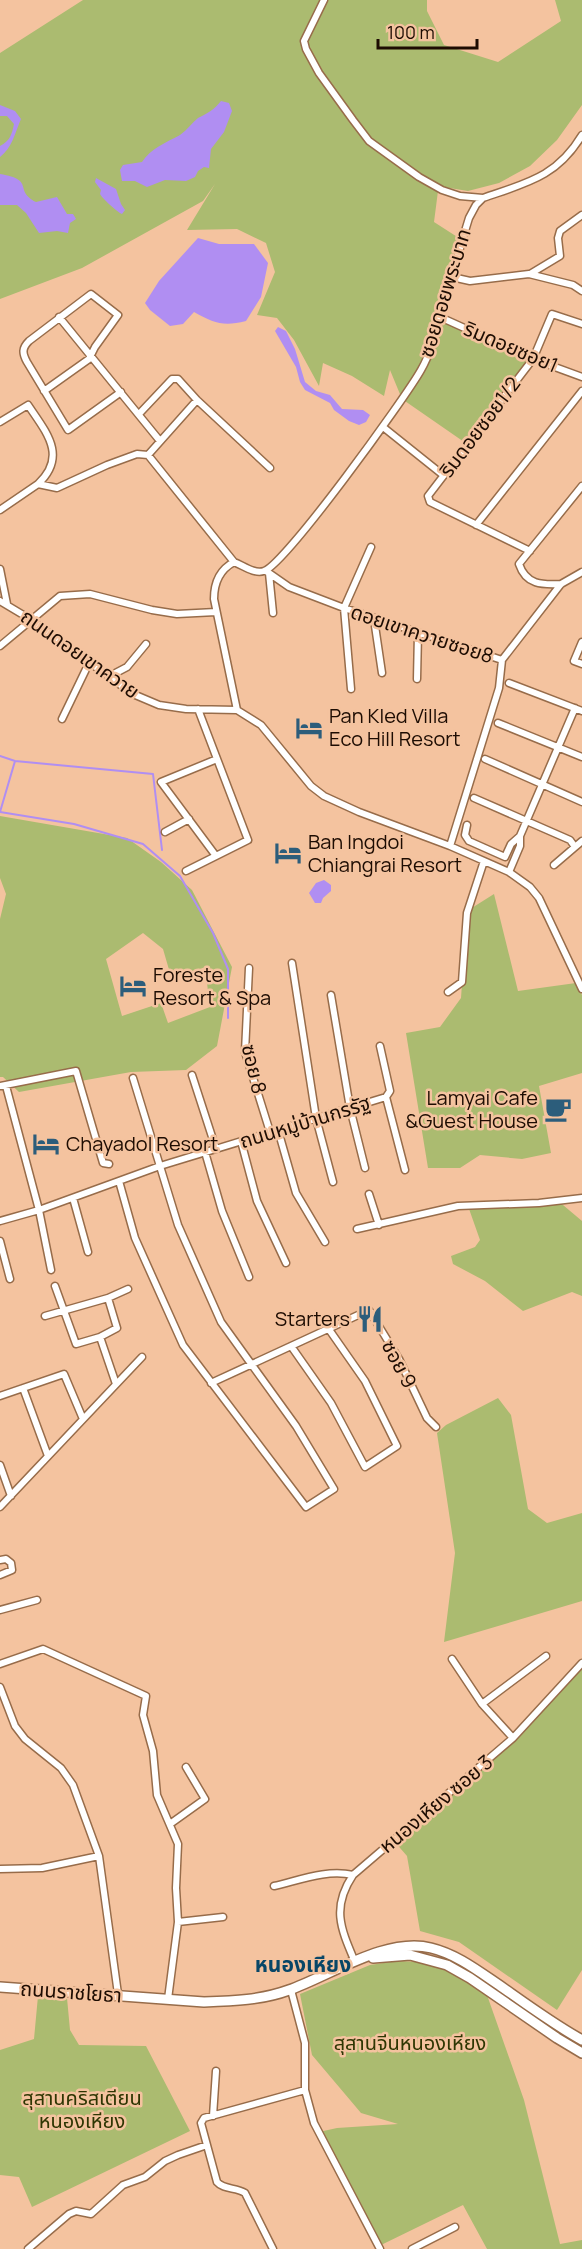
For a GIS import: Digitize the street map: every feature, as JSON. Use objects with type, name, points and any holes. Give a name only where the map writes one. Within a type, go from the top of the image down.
[{"type":"main road","name":"ถนนราชโยธา","points":[[0,1987],[204,2002],[258,1999],[291,1990],[390,1948],[412,1945],[430,1948],[464,1962],[582,2040]]},
{"type":"main road","points":[[365,1958],[410,1955],[447,1965],[582,2052]]},
{"type":"main road","points":[[459,1971],[464,1962]]},
{"type":"street","points":[[324,0],[304,41],[319,73],[369,141],[419,177],[442,190],[460,196],[483,198],[543,176],[559,166],[581,140]]},
{"type":"street","name":"ซอยดอยพระบาท","points":[[267,572],[316,515],[383,427],[421,370],[432,346],[469,218],[483,198]]},
{"type":"street","points":[[529,274],[560,256],[558,238],[560,231],[582,215]]},
{"type":"street","points":[[452,277],[470,281],[529,274],[573,285],[582,291]]},
{"type":"street","points":[[44,391],[85,363],[118,315],[90,294],[29,341],[23,350],[27,362],[44,391],[68,430],[121,392]]},
{"type":"street","name":"ริมดอยซอย1/2","points":[[476,525],[430,502],[428,496],[533,359],[552,314],[582,324]]},
{"type":"street","points":[[59,317],[160,441]]},
{"type":"street","name":"ริมดอยซอย1","points":[[440,317],[533,359],[582,377]]},
{"type":"street","points":[[139,414],[172,379],[178,379],[196,400],[270,468]]},
{"type":"street","points":[[530,551],[476,525],[582,391]]},
{"type":"street","points":[[148,455],[196,400]]},
{"type":"street","points":[[0,422],[28,405],[46,432],[54,453],[49,471],[38,484],[0,510]]},
{"type":"street","points":[[383,427],[443,475]]},
{"type":"street","points":[[38,484],[57,488],[117,461],[137,454],[148,455],[234,562],[255,572],[267,572],[273,613]]},
{"type":"street","points":[[582,486],[519,564],[522,574],[533,582],[561,584],[579,577],[582,572]]},
{"type":"street","points":[[351,688],[344,608],[371,547]]},
{"type":"street","points":[[234,562],[225,567],[214,585],[216,612],[237,710],[261,725],[311,786],[324,796],[509,872],[530,887],[539,898],[582,989]]},
{"type":"street","points":[[0,569],[3,602]]},
{"type":"street","name":"ดอยเขาควายซอย8","points":[[267,572],[289,587],[344,608],[502,660],[499,688],[450,846]]},
{"type":"street","points":[[502,660],[561,584]]},
{"type":"street","points":[[0,646],[60,596],[90,594],[168,613],[216,612]]},
{"type":"street","name":"ถนนดอยเขาควาย","points":[[3,602],[133,694],[159,705],[237,710]]},
{"type":"street","points":[[374,619],[382,673]]},
{"type":"street","points":[[417,679],[418,633]]},
{"type":"street","points":[[582,642],[574,661],[582,664]]},
{"type":"street","points":[[108,677],[127,667],[146,644]]},
{"type":"street","points":[[62,719],[88,663]]},
{"type":"street","points":[[508,683],[579,710],[558,747],[520,836],[520,846],[509,872]]},
{"type":"street","points":[[186,871],[248,840],[198,709]]},
{"type":"street","points":[[498,723],[582,757]]},
{"type":"street","points":[[216,856],[161,782],[217,759]]},
{"type":"street","points":[[485,759],[582,802]]},
{"type":"street","points":[[474,798],[570,840],[575,847]]},
{"type":"street","points":[[165,832],[189,819]]},
{"type":"street","points":[[467,825],[465,835],[469,841],[505,857],[511,844],[520,836]]},
{"type":"street","points":[[554,864],[582,841]]},
{"type":"street","points":[[448,992],[462,982],[467,911],[484,861]]},
{"type":"street","points":[[292,963],[316,1118],[333,1182]]},
{"type":"street","name":"ซอย 8","points":[[249,968],[245,1052],[270,1132]]},
{"type":"street","points":[[331,995],[350,1108],[364,1168]]},
{"type":"street","points":[[380,1046],[390,1091],[386,1097],[405,1170]]},
{"type":"street","points":[[51,1270],[39,1210],[3,1086],[76,1071],[103,1163],[109,1164]]},
{"type":"street","points":[[192,1075],[216,1149]]},
{"type":"street","points":[[119,1181],[135,1238],[183,1345],[306,1507],[334,1489],[296,1426],[221,1322],[178,1225],[133,1078]]},
{"type":"street","name":"ถนนหมู่บ้านกรรัฐ","points":[[0,1221],[39,1210],[160,1166],[386,1097]]},
{"type":"street","points":[[278,1130],[296,1193],[325,1242]]},
{"type":"street","points":[[240,1142],[257,1201],[286,1263]]},
{"type":"street","points":[[205,1152],[222,1211],[249,1276]]},
{"type":"street","points":[[369,1194],[379,1225]]},
{"type":"street","points":[[73,1198],[88,1252]]},
{"type":"street","points":[[357,1229],[458,1206],[539,1203],[582,1198]]},
{"type":"street","points":[[0,1241],[10,1279]]},
{"type":"street","points":[[56,1286],[76,1344],[100,1337],[117,1328],[108,1298]]},
{"type":"street","points":[[45,1316],[66,1312],[128,1290]]},
{"type":"street","name":"ซอย 9","points":[[328,1328],[369,1310],[399,1359],[427,1418],[436,1427]]},
{"type":"street","points":[[211,1383],[328,1328],[365,1381],[397,1446],[365,1467],[331,1403],[291,1346]]},
{"type":"street","points":[[100,1337],[116,1384]]},
{"type":"street","points":[[0,1507],[142,1357]]},
{"type":"street","points":[[0,1396],[63,1374],[83,1419]]},
{"type":"street","points":[[23,1388],[48,1456]]},
{"type":"street","points":[[0,1465],[11,1496]]},
{"type":"street","points":[[0,1560],[6,1559],[11,1563],[12,1570],[0,1575]]},
{"type":"street","points":[[0,1610],[37,1600]]},
{"type":"street","points":[[0,1664],[43,1649],[146,1696],[143,1715],[153,1751],[157,1796],[178,1844],[176,1888],[178,1922],[168,1999]]},
{"type":"street","points":[[482,1704],[546,1656]]},
{"type":"street","points":[[452,1659],[482,1704],[513,1738]]},
{"type":"street","name":"หนองเหียง ซอย 3","points":[[355,1962],[340,1925],[339,1914],[345,1887],[353,1875],[513,1738],[582,1664]]},
{"type":"street","points":[[0,1687],[15,1726],[25,1739],[61,1768],[72,1785],[99,1856],[118,1994]]},
{"type":"street","points":[[170,1824],[205,1799],[186,1767]]},
{"type":"street","points":[[0,1869],[42,1868],[99,1856]]},
{"type":"street","points":[[274,1886],[326,1873],[340,1872],[353,1875]]},
{"type":"street","points":[[178,1922],[223,1917]]},
{"type":"street","points":[[291,1990],[304,2043],[305,2090],[314,2123],[380,2249]]},
{"type":"street","points":[[213,2116],[216,2071]]},
{"type":"street","points":[[273,2249],[245,2193],[238,2189],[221,2187],[217,2182],[201,2123],[204,2118],[305,2090]]},
{"type":"street","points":[[28,2249],[69,2214],[76,2211],[91,2214],[123,2185],[145,2177],[165,2161],[207,2145]]},
{"type":"street","points":[[412,2249],[455,2227]]},
{"type":"green space","points":[[83,0],[427,0],[427,11],[444,45],[498,62],[561,21],[555,0],[582,0],[582,105],[557,140],[530,166],[499,183],[468,191],[431,185],[438,191],[434,222],[462,240],[440,317],[533,359],[467,444],[402,399],[390,370],[384,396],[352,376],[323,363],[319,386],[294,340],[277,318],[257,315],[275,272],[266,243],[237,229],[187,230],[215,184],[203,201],[82,268],[0,299],[0,53]]},
{"type":"green space","points":[[0,816],[127,838],[161,862],[192,890],[232,967],[217,1046],[186,1070],[131,1072],[19,1092],[3,1077],[0,1077],[0,919],[6,894],[0,878]],"holes":[[[143,933],[163,949],[172,980],[205,967],[210,1007],[168,1023],[161,1003],[122,1016],[106,959]]]},
{"type":"green space","points":[[494,894],[518,991],[576,983],[582,995],[582,1073],[539,1086],[551,1153],[522,1159],[480,1155],[460,1168],[428,1168],[406,1033],[440,1027],[461,998],[467,911]]},
{"type":"green space","points":[[555,1201],[582,1221],[582,1296],[572,1292],[523,1311],[485,1281],[453,1264],[451,1256],[475,1247],[480,1240],[468,1206]]},
{"type":"green space","points":[[498,1398],[511,1415],[528,1509],[547,1523],[582,1513],[582,1601],[444,1642],[455,1553],[437,1433],[446,1425]]},
{"type":"green space","points":[[582,1663],[582,1970],[557,2010],[459,1942],[420,1931],[407,1856],[394,1841],[517,1734]]},
{"type":"green space","name":"สุสานจีนหนองเหียง","points":[[397,1961],[421,1962],[451,1971],[487,1995],[524,2100],[560,2244],[582,2240],[582,2249],[487,2249],[463,2205],[379,2246],[319,2132],[337,2128],[398,2124],[361,2113],[312,2055],[300,1994],[370,1965]]},
{"type":"green space","name":"สุสานคริสเตียน หนองเหียง","points":[[38,1996],[67,1998],[70,2030],[79,2045],[146,2046],[190,2131],[32,2207],[19,2177],[0,2175],[0,2050],[34,2039]]},
{"type":"shaded area","points":[[221,101],[229,103],[232,111],[224,132],[211,149],[209,168],[204,167],[195,177],[186,181],[165,180],[147,187],[135,181],[122,181],[120,170],[123,165],[142,162],[154,150],[180,135]]},
{"type":"shaded area","points":[[0,105],[15,111],[21,119],[10,145],[0,157],[0,146],[10,137],[14,124],[7,116],[0,116]]},
{"type":"shaded area","points":[[0,174],[18,179],[29,198],[36,202],[57,197],[67,214],[73,214],[76,219],[70,223],[68,233],[57,231],[39,233],[26,213],[17,205],[0,205]]},
{"type":"shaded area","points":[[96,178],[116,189],[125,210],[122,214],[101,196],[101,190],[95,182]]},
{"type":"shaded area","points":[[198,238],[219,244],[254,244],[268,263],[261,297],[246,321],[231,324],[219,323],[194,312],[183,324],[170,326],[145,303],[159,281]]},
{"type":"shaded area","points":[[278,327],[286,331],[295,349],[305,382],[316,391],[330,395],[342,409],[363,410],[370,415],[366,422],[359,425],[349,421],[334,410],[330,403],[305,390],[296,367],[275,331]]},
{"type":"shaded area","points":[[324,880],[331,885],[331,891],[321,903],[315,903],[309,893],[316,883]]},
{"type":"waterway","points":[[0,756],[15,761],[153,774],[162,850]]},
{"type":"waterway","points":[[15,761],[0,812],[74,824],[143,844],[180,876],[213,933],[228,969],[228,1018]]},
{"type":"place","name":"Pan Kled Villa Eco Hill Resort","points":[[309,728]]},
{"type":"place","name":"Ban Ingdoi Chiangrai Resort","points":[[288,853]]},
{"type":"place","name":"Foreste Resort & Spa","points":[[133,986]]},
{"type":"place","name":"Lamyai Cafe &Guest House","points":[[558,1109]]},
{"type":"place","name":"Chayadol Resort","points":[[46,1144]]},
{"type":"place","name":"Starters","points":[[370,1319]]},
{"type":"district","name":"หนองเหียง","points":[[303,1965]]}]
